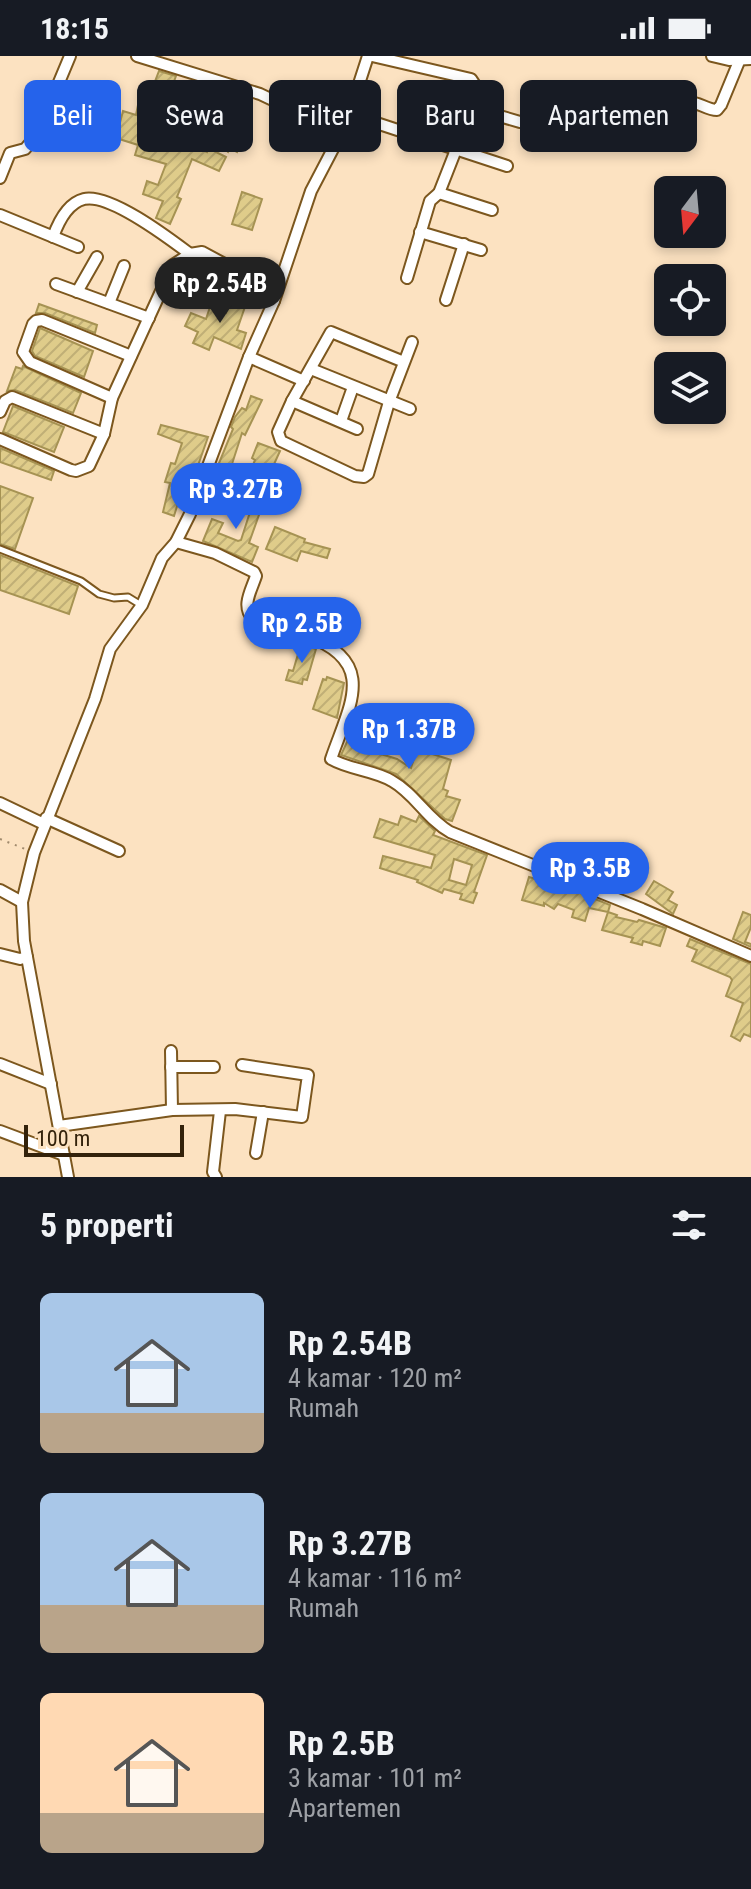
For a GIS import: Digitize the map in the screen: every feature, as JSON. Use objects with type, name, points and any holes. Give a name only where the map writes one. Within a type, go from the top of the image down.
[{"type":"street","points":[[0,178],[10,153],[15,149],[25,149],[37,135],[70,56]]},
{"type":"street","points":[[137,56],[269,98]]},
{"type":"street","points":[[361,80],[370,56],[472,80]]},
{"type":"street","points":[[697,103],[709,110],[717,110],[745,59],[712,56]]},
{"type":"street","points":[[504,117],[520,122]]},
{"type":"street","points":[[68,1177],[27,957],[22,902],[34,853],[95,699],[110,649],[142,605],[162,558],[176,542],[190,514],[249,357],[274,301],[311,191],[332,152]]},
{"type":"street","points":[[407,278],[430,201],[439,193],[453,152]]},
{"type":"street","points":[[463,152],[507,166]]},
{"type":"street","points":[[439,193],[492,210]]},
{"type":"street","points":[[53,237],[69,210],[83,199],[91,198],[104,201],[152,225],[190,254]]},
{"type":"street","points":[[0,215],[78,247]]},
{"type":"street","points":[[420,232],[481,250]]},
{"type":"street","points":[[446,300],[464,244]]},
{"type":"street","points":[[0,439],[76,471],[89,466],[104,434],[112,398],[173,265],[190,254],[202,252],[235,268],[262,284],[274,301]]},
{"type":"street","points":[[77,292],[97,257]]},
{"type":"street","points":[[109,303],[124,266]]},
{"type":"street","points":[[56,284],[149,318]]},
{"type":"street","points":[[112,398],[24,357],[33,324],[42,320],[131,356]]},
{"type":"street","points":[[404,362],[331,332],[292,401],[279,430],[281,441],[361,477],[368,474],[389,402],[412,342]]},
{"type":"street","points":[[249,357],[304,381]]},
{"type":"street","points":[[311,369],[410,409]]},
{"type":"street","points":[[341,421],[353,387]]},
{"type":"street","points":[[0,412],[5,401],[12,397],[104,434]]},
{"type":"street","points":[[292,401],[357,429]]},
{"type":"street","points":[[176,542],[215,553],[254,572],[256,576],[247,603],[248,613],[253,619],[322,642],[344,658],[353,674],[351,707],[331,759],[399,785],[435,823],[459,837],[751,956]]},
{"type":"street","points":[[0,803],[119,851]]},
{"type":"street","points":[[0,890],[22,902]]},
{"type":"street","points":[[0,954],[20,959],[27,957]]},
{"type":"street","points":[[171,1051],[172,1110]]},
{"type":"street","points":[[0,1064],[51,1084]]},
{"type":"street","points":[[59,1126],[172,1110],[235,1109],[302,1117],[308,1075],[242,1065]]},
{"type":"street","points":[[171,1067],[214,1067]]},
{"type":"street","points":[[216,1177],[213,1172],[220,1111]]},
{"type":"street","points":[[256,1153],[263,1112]]},
{"type":"street","points":[[0,1131],[64,1155]]},
{"type":"lane","points":[[0,549],[81,581],[99,594],[114,598],[128,597],[142,605]]},
{"type":"path","points":[[0,839],[34,853]]},
{"type":"building","points":[[159,71],[176,76],[175,80],[156,80]]},
{"type":"building","points":[[137,110],[137,145],[121,140],[123,111],[136,115]]},
{"type":"building","points":[[137,148],[137,152],[216,152],[226,157],[219,171],[192,159],[177,197],[181,199],[170,224],[156,218],[163,201],[143,194],[147,181],[158,185],[166,164],[135,155]]},
{"type":"building","points":[[242,192],[262,199],[252,230],[232,224]]},
{"type":"building","points":[[234,293],[248,298],[237,330],[246,333],[241,349],[214,337],[209,350],[193,343],[198,332],[185,326],[191,313],[206,319],[210,307],[226,313]]},
{"type":"building","points":[[39,304],[97,325],[95,333],[45,313],[36,313]]},
{"type":"building","points":[[40,328],[93,351],[84,377],[35,356],[32,351]]},
{"type":"building","points":[[23,366],[81,393],[73,413],[15,390],[7,391],[16,367],[22,369]]},
{"type":"building","points":[[251,396],[262,400],[245,435],[242,433],[222,495],[208,490],[235,417],[242,408],[246,410]]},
{"type":"building","points":[[13,406],[64,427],[54,452],[3,432]]},
{"type":"building","points":[[161,425],[208,437],[184,505],[178,503],[174,516],[163,512],[170,483],[165,482],[182,443],[158,434]]},
{"type":"building","points":[[258,443],[280,451],[265,484],[248,477]]},
{"type":"building","points":[[0,448],[54,471],[51,480],[0,462]]},
{"type":"building","points":[[0,486],[33,498],[15,549],[0,544]]},
{"type":"building","points":[[232,493],[259,502],[256,511],[260,512],[249,543],[258,547],[252,562],[203,541],[212,519],[223,523],[218,533],[241,540],[250,512],[228,504]]},
{"type":"building","points":[[275,527],[305,539],[304,542],[330,549],[327,558],[301,551],[297,561],[266,549]]},
{"type":"building","points":[[0,555],[78,586],[69,614],[0,590]]},
{"type":"building","points":[[301,644],[316,649],[307,680],[303,679],[302,684],[286,680],[289,670],[293,671]]},
{"type":"building","points":[[327,677],[344,683],[337,718],[313,709],[323,679]]},
{"type":"building","points":[[358,712],[367,714],[358,747],[397,759],[411,768],[416,752],[420,750],[451,760],[443,789],[448,791],[446,796],[460,800],[452,821],[445,819],[396,774],[341,755]]},
{"type":"building","points":[[401,816],[416,822],[419,816],[435,831],[433,835],[487,855],[473,903],[460,899],[462,894],[444,889],[442,893],[418,880],[380,868],[383,856],[431,868],[435,855],[374,837],[380,819],[398,825]],"holes":[[[454,859],[472,865],[466,885],[449,880]]]},
{"type":"building","points":[[558,848],[589,863],[590,858],[617,866],[610,886],[553,865]]},
{"type":"building","points":[[529,877],[539,880],[541,877],[610,905],[608,912],[589,908],[585,921],[572,917],[574,910],[558,904],[554,909],[544,903],[544,906],[522,900]]},
{"type":"building","points":[[654,881],[673,892],[668,900],[677,905],[673,914],[646,894]]},
{"type":"building","points":[[608,912],[616,917],[666,928],[660,946],[643,941],[642,945],[631,942],[633,938],[602,930]]},
{"type":"building","points":[[743,912],[751,915],[751,927],[745,942],[751,947],[733,939]]},
{"type":"building","points":[[690,939],[751,964],[751,1037],[744,1034],[740,1041],[731,1036],[743,1003],[726,996],[732,980],[730,977],[692,961],[697,950],[687,946]]}]
